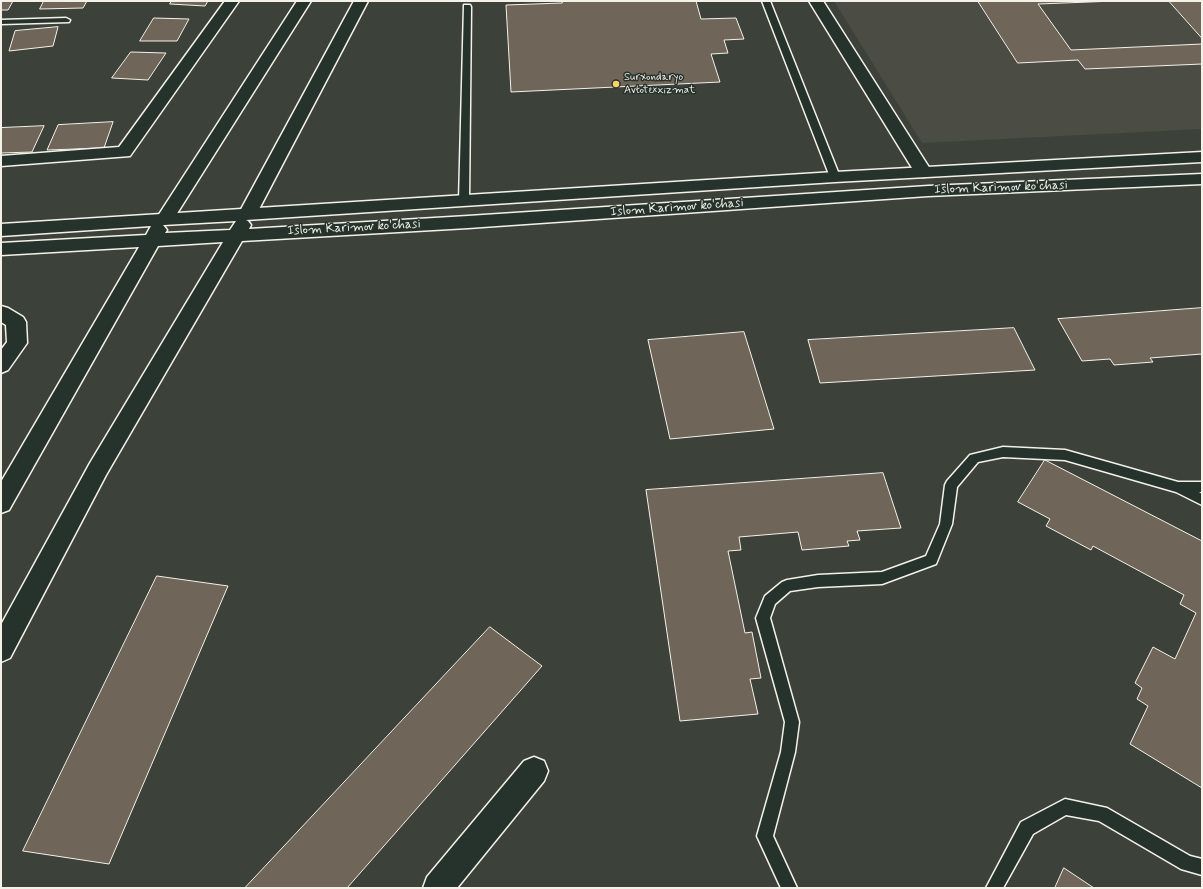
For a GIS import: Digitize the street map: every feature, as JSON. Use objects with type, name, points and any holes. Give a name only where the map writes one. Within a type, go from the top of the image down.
[{"type":"main road","points":[[1,161],[124,152],[232,1]]},
{"type":"main road","points":[[1,503],[165,219],[304,1]]},
{"type":"main road","points":[[1,650],[98,469],[238,235],[248,213],[361,1]]},
{"type":"main road","points":[[816,1],[923,172]]},
{"type":"main road","name":"Islom Karimov ko'chasi","points":[[1,230],[248,213],[1202,156]]},
{"type":"main road","name":"Islom Karimov ko'chasi","points":[[1,249],[153,239],[468,222],[928,191],[1202,179]]},
{"type":"main road","points":[[1,313],[16,322],[18,344],[1,365]]},
{"type":"main road","points":[[438,888],[534,772]]},
{"type":"lane","points":[[766,1],[835,177]]},
{"type":"lane","points":[[464,201],[467,7]]},
{"type":"lane","points":[[1,22],[66,20]]},
{"type":"lane","points":[[789,888],[765,836],[788,752],[792,722],[763,618],[770,600],[787,586],[818,581],[882,578],[931,560],[946,524],[951,485],[974,458],[1004,452],[1066,455],[1178,487],[1202,500]]},
{"type":"lane","points":[[1178,487],[1202,487]]},
{"type":"lane","points":[[994,888],[1027,828],[1065,807],[1100,814],[1187,863],[1202,867]]},
{"type":"shaded area","points":[[834,1],[1202,1],[1202,129],[922,143]]},
{"type":"building","points":[[1,1],[13,1],[8,10],[1,10]]},
{"type":"building","points":[[44,1],[87,1],[83,8],[40,9]]},
{"type":"building","points":[[172,1],[208,1],[205,6],[170,4]]},
{"type":"building","points":[[562,1],[696,1],[701,19],[736,18],[744,39],[724,40],[728,53],[711,54],[720,82],[511,92],[506,5],[562,3]]},
{"type":"building","points":[[978,1],[1115,1],[1038,4],[1071,50],[1202,44],[1202,64],[1085,69],[1078,60],[1018,63]]},
{"type":"building","points":[[1169,1],[1202,1],[1202,38]]},
{"type":"building","points":[[154,18],[189,19],[177,41],[140,41]]},
{"type":"building","points":[[58,27],[53,46],[9,51],[15,31]]},
{"type":"building","points":[[131,52],[166,53],[148,80],[112,78]]},
{"type":"building","points":[[113,122],[104,148],[47,150],[58,125]]},
{"type":"building","points":[[44,126],[32,152],[1,153],[1,128]]},
{"type":"building","points":[[1202,308],[1202,354],[1150,358],[1153,362],[1114,365],[1110,359],[1082,361],[1058,319]]},
{"type":"building","points":[[1014,328],[1035,370],[820,383],[808,340]]},
{"type":"building","points":[[744,332],[774,429],[670,439],[648,340]]},
{"type":"building","points":[[1045,460],[1202,541],[1202,788],[1130,744],[1148,706],[1137,699],[1142,688],[1135,683],[1153,647],[1175,659],[1196,613],[1180,604],[1184,595],[1093,546],[1091,550],[1046,526],[1050,519],[1018,502]]},
{"type":"building","points":[[883,473],[901,528],[857,531],[860,540],[847,541],[849,546],[802,550],[798,532],[739,537],[741,550],[728,551],[745,633],[752,632],[761,678],[750,679],[758,714],[680,721],[646,490]]},
{"type":"building","points":[[157,576],[228,586],[109,864],[23,851]]},
{"type":"building","points":[[490,627],[542,666],[347,888],[245,888]]},
{"type":"building","points":[[1064,868],[1094,888],[1055,888]]},
{"type":"place","name":"Surxondaryo Avtotexxizmat","points":[[616,84]]}]
